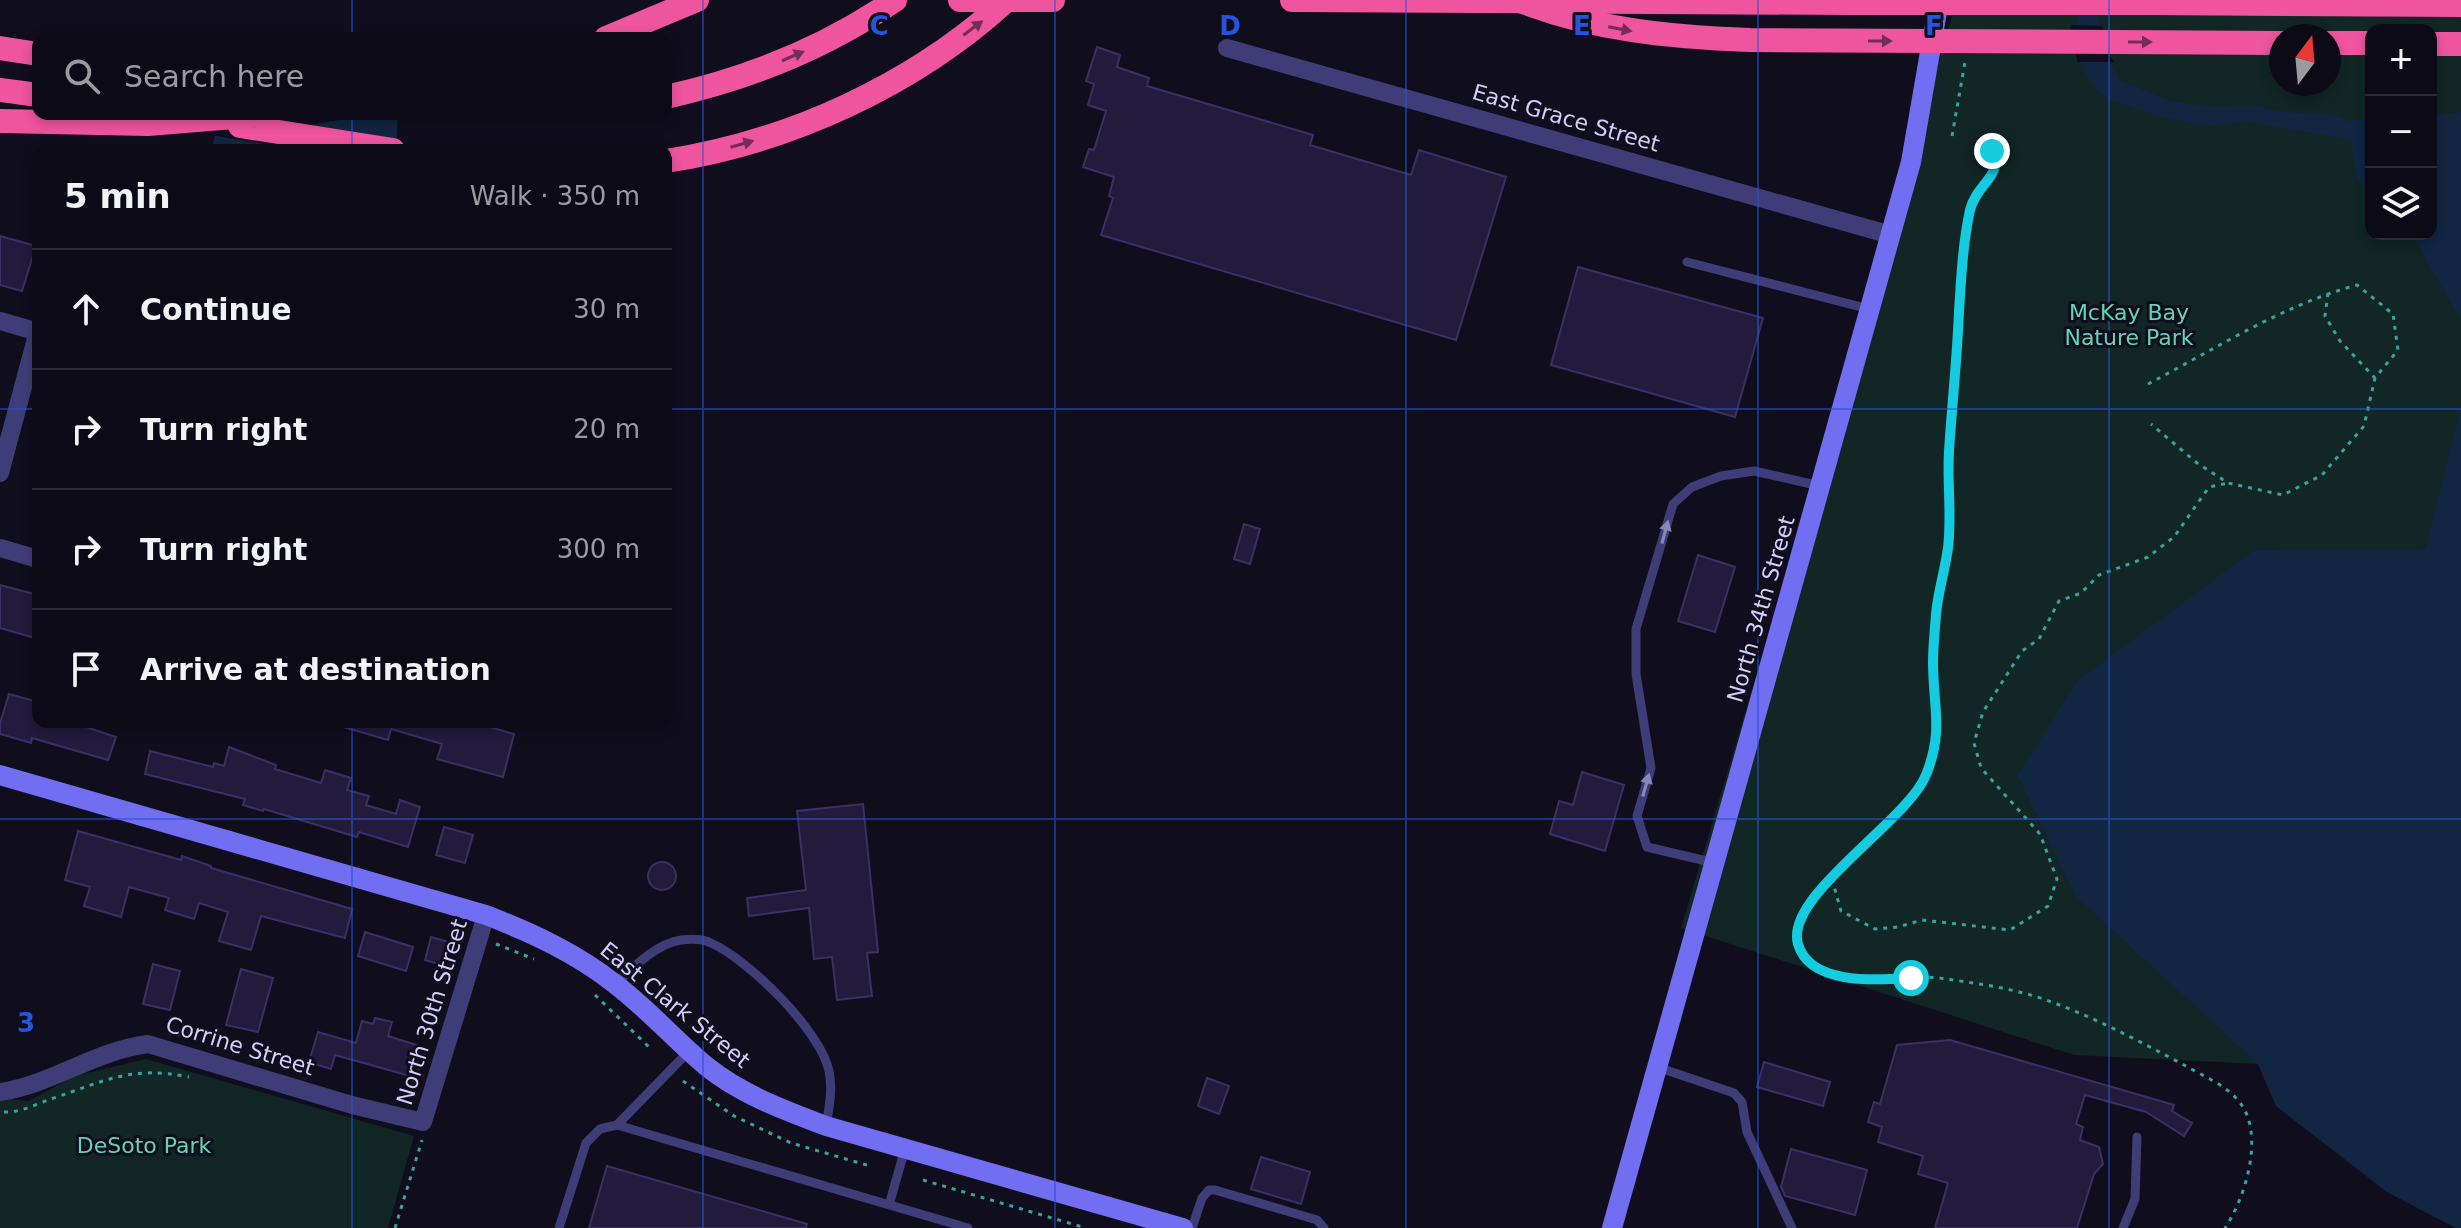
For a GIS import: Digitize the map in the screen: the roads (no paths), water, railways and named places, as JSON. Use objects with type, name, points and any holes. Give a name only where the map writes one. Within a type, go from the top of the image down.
[{"type":"highway","points":[[620,32],[697,0]]},
{"type":"highway","points":[[672,96],[765,68],[849,29],[895,0]]},
{"type":"highway","points":[[960,0],[1053,0]]},
{"type":"highway","points":[[672,160],[713,152],[778,133],[856,101],[942,50],[1007,0]]},
{"type":"highway","points":[[1292,0],[2461,5]]},
{"type":"highway","points":[[1518,0],[1600,25],[1691,38],[2269,43]]},
{"type":"highway","points":[[2341,43],[2365,43]]},
{"type":"highway","points":[[2437,44],[2461,44]]},
{"type":"highway","points":[[0,48],[32,53]]},
{"type":"highway","points":[[0,90],[32,94]]},
{"type":"highway","points":[[0,121],[148,124],[197,120]]},
{"type":"highway","points":[[204,120],[355,144]]},
{"type":"street","name":"North 34th Street","points":[[1612,1228],[1911,162],[1939,0]]},
{"type":"street","name":"East Grace Street","points":[[1227,48],[1891,235]]},
{"type":"street","points":[[0,321],[32,330]]},
{"type":"street","points":[[0,473],[32,354]]},
{"type":"street","points":[[0,548],[32,557]]},
{"type":"street","name":"East Clark Street","points":[[0,775],[486,915],[530,932],[577,957],[616,984],[737,1088],[774,1107],[826,1126],[1158,1224],[1183,1228]]},
{"type":"street","name":"North 30th Street","points":[[423,1122],[486,915]]},
{"type":"street","name":"Corrine Street","points":[[0,1092],[23,1089],[120,1047],[148,1044],[352,1105],[423,1122]]},
{"type":"lane","points":[[1687,262],[1870,310]]},
{"type":"lane","points":[[1715,863],[1647,847],[1637,816],[1651,768],[1636,674],[1636,629],[1673,504],[1692,487],[1721,476],[1754,471],[1821,486]]},
{"type":"lane","points":[[616,984],[643,957],[678,940],[708,941],[741,960],[776,994],[820,1047],[830,1072],[831,1093],[826,1126]]},
{"type":"lane","points":[[617,1125],[690,1050]]},
{"type":"lane","points":[[1657,1067],[1734,1093],[1742,1102],[1747,1132],[1792,1228]]},
{"type":"lane","points":[[559,1228],[586,1143],[600,1129],[617,1125],[968,1228]]},
{"type":"lane","points":[[2123,1228],[2135,1199],[2137,1137]]},
{"type":"lane","points":[[889,1205],[905,1149]]},
{"type":"lane","points":[[1192,1228],[1202,1198],[1209,1190],[1215,1190],[1317,1220],[1324,1228]]},
{"type":"water","points":[[2097,8],[2104,54],[2121,81],[2172,101],[2212,107],[2254,105],[2282,112],[2331,114],[2349,121],[2365,120],[2365,187],[2357,180],[2351,140],[2245,122],[2209,126],[2160,117],[2108,99],[2096,89],[2084,71],[2073,33],[2078,15]]},
{"type":"water","points":[[2461,112],[2461,322],[2415,240],[2437,240],[2437,114]]},
{"type":"water","points":[[218,120],[398,120],[396,144],[213,144]]},
{"type":"water","points":[[2461,407],[2461,1228],[2456,1228],[2387,1192],[2276,1106],[2258,1064],[2076,897],[2017,775],[2079,679],[2254,550],[2425,549]]},
{"type":"park label","name":"McKay Bay Nature Park","points":[[2129,324]]},
{"type":"park label","name":"DeSoto Park","points":[[144,1145]]}]
